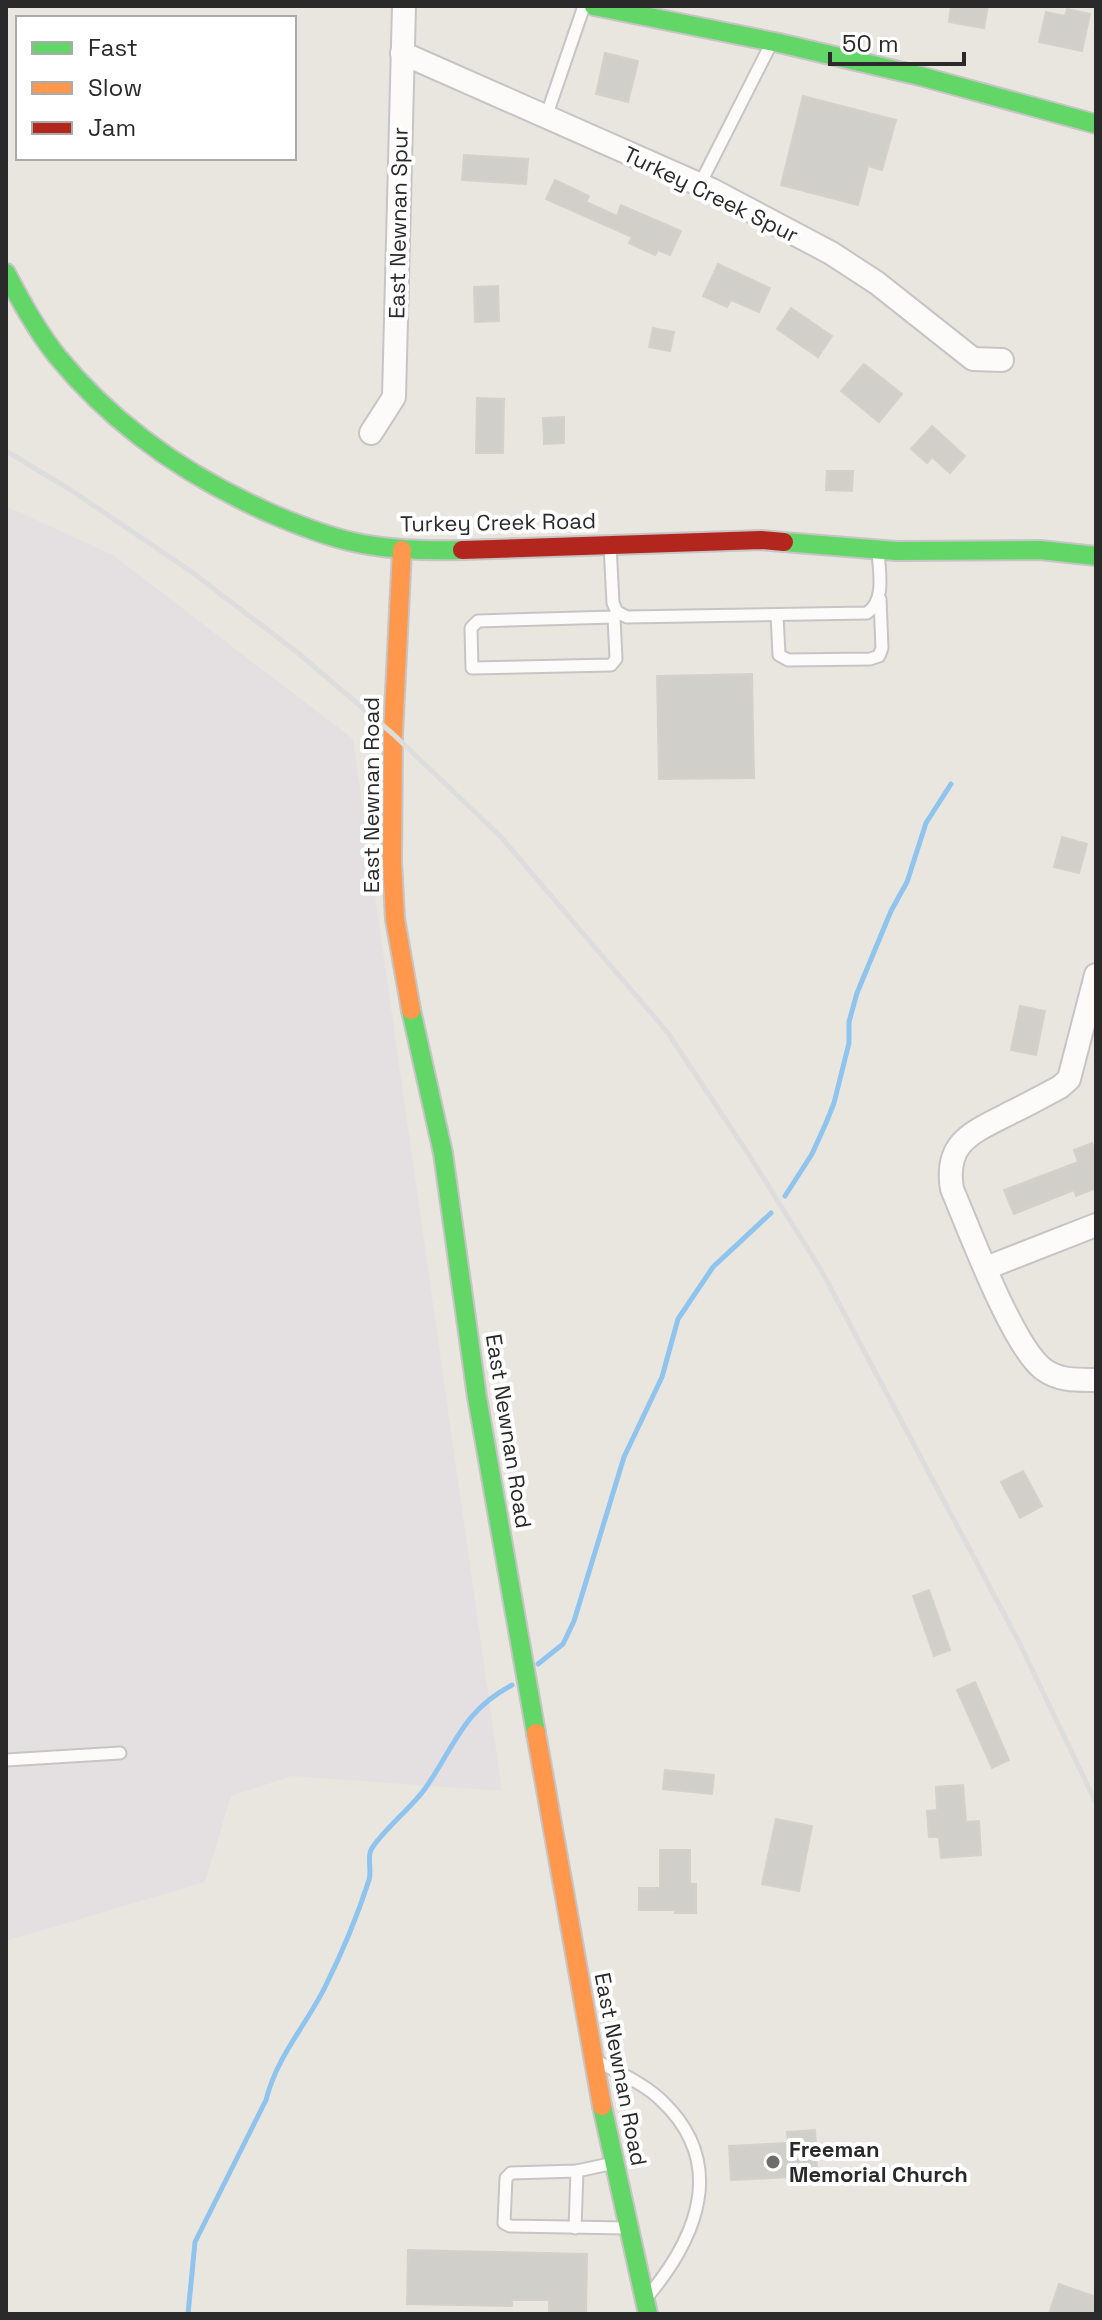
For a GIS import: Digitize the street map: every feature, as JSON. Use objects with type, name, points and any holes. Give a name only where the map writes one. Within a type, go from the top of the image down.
[{"type":"street","name":"East Newnan Spur","points":[[371,433],[394,397],[404,6]]},
{"type":"street","points":[[594,6],[920,76],[1096,124]]},
{"type":"street","name":"Turkey Creek Spur","points":[[402,53],[700,184],[831,253],[877,283],[973,359],[1002,360]]},
{"type":"street","name":"Turkey Creek Road","points":[[6,273],[32,320],[65,366],[126,429],[168,460],[255,507],[347,541],[402,550],[761,540],[878,550],[1040,550],[1096,556]]},
{"type":"street","name":"East Newnan Road","points":[[402,550],[393,734],[395,919],[412,1014],[443,1153],[477,1397],[593,2060],[646,2307]]},
{"type":"street","points":[[1096,975],[1069,1079],[1060,1087],[974,1131],[953,1155],[949,1175],[986,1268],[1022,1345],[1032,1359],[1058,1378],[1096,1380]]},
{"type":"street","points":[[986,1268],[1096,1225]]},
{"type":"lane","points":[[546,117],[584,6]]},
{"type":"lane","points":[[700,184],[773,42]]},
{"type":"lane","points":[[610,545],[616,615],[616,659],[611,665],[472,668],[471,628],[478,621],[616,615],[867,613],[876,607],[880,595]]},
{"type":"lane","points":[[777,615],[779,655],[797,660],[870,659],[879,656],[882,648],[878,550]]},
{"type":"lane","points":[[6,1760],[120,1753]]},
{"type":"lane","points":[[593,2060],[627,2077],[661,2100],[690,2137],[699,2163],[699,2201],[690,2233],[646,2307]]},
{"type":"lane","points":[[614,2163],[577,2171],[511,2173],[506,2178],[504,2223],[510,2226],[629,2229]]},
{"type":"lane","points":[[575,2228],[577,2171]]},
{"type":"shaded area","points":[[6,506],[113,555],[353,739],[502,1791],[292,1776],[231,1796],[205,1882],[6,1941]]},
{"type":"building","points":[[951,6],[988,6],[984,28],[949,22]]},
{"type":"building","points":[[1067,9],[1090,14],[1082,51],[1039,42],[1046,12],[1065,16]]},
{"type":"building","points":[[605,53],[638,61],[628,102],[596,94]]},
{"type":"building","points":[[803,96],[896,120],[882,170],[868,166],[858,205],[781,185]]},
{"type":"building","points":[[464,155],[528,159],[526,184],[462,180]]},
{"type":"building","points":[[555,180],[589,196],[586,202],[617,216],[621,205],[681,231],[670,255],[658,250],[655,255],[629,243],[632,237],[546,199]]},
{"type":"building","points":[[718,264],[770,288],[759,312],[731,300],[727,307],[703,296]]},
{"type":"building","points":[[498,286],[499,321],[475,322],[474,287]]},
{"type":"building","points":[[791,308],[832,336],[818,357],[777,329]]},
{"type":"building","points":[[653,328],[674,332],[670,351],[649,347]]},
{"type":"building","points":[[864,364],[902,394],[879,422],[841,391]]},
{"type":"building","points":[[477,398],[504,399],[503,453],[476,453]]},
{"type":"building","points":[[564,417],[564,443],[544,444],[543,418]]},
{"type":"building","points":[[932,426],[965,456],[950,473],[932,457],[927,463],[911,449]]},
{"type":"building","points":[[827,471],[853,471],[852,491],[826,490]]},
{"type":"building","points":[[752,674],[754,778],[659,779],[657,676]]},
{"type":"building","points":[[1062,837],[1087,844],[1079,873],[1054,867]]},
{"type":"building","points":[[1020,1006],[1045,1011],[1036,1055],[1011,1050]]},
{"type":"building","points":[[1092,1143],[1096,1153],[1096,1188],[1076,1196],[1074,1190],[1014,1214],[1004,1190],[1078,1162],[1074,1150]]},
{"type":"building","points":[[1023,1471],[1042,1506],[1020,1518],[1001,1482]]},
{"type":"building","points":[[929,1590],[950,1650],[934,1656],[913,1596]]},
{"type":"building","points":[[975,1682],[1009,1760],[992,1768],[957,1690]]},
{"type":"building","points":[[665,1770],[714,1775],[712,1794],[663,1789]]},
{"type":"building","points":[[963,1785],[966,1822],[979,1821],[981,1855],[941,1858],[939,1837],[929,1837],[927,1811],[937,1810],[936,1787]]},
{"type":"building","points":[[776,1819],[812,1826],[799,1891],[762,1884]]},
{"type":"building","points":[[660,1850],[690,1850],[690,1884],[696,1884],[696,1913],[639,1910],[639,1888],[660,1888]]},
{"type":"building","name":"Freeman Memorial Church","points":[[815,2130],[818,2183],[792,2185],[792,2177],[731,2180],[729,2146],[788,2143],[787,2132]]},
{"type":"building","points":[[408,2250],[587,2254],[586,2314],[549,2314],[549,2300],[512,2300],[512,2306],[407,2304]]},
{"type":"building","points":[[1059,2284],[1096,2297],[1096,2314],[1049,2314]]},
{"type":"waterway","points":[[785,1196],[812,1154],[826,1123],[849,1043],[849,1022],[857,993],[891,911],[907,882],[926,823],[951,784]]},
{"type":"waterway","points":[[538,1664],[563,1644],[574,1621],[624,1457],[662,1377],[678,1319],[713,1267],[771,1213]]},
{"type":"waterway","points":[[188,2314],[195,2242],[266,2100],[277,2069],[317,2002],[337,1961],[369,1880],[371,1850],[424,1790],[470,1719],[481,1707],[512,1685]]},
{"type":"railway","points":[[6,451],[69,489],[189,570],[298,653],[393,734],[500,836],[668,1033],[821,1270],[1019,1642],[1096,1803]]},
{"type":"traffic: fast","points":[[594,6],[779,43],[920,76],[1096,124]]},
{"type":"traffic: fast","points":[[6,273],[43,337],[79,382],[155,448],[211,484],[241,500],[332,537],[394,548],[462,550]]},
{"type":"traffic: fast","points":[[784,542],[896,551],[1040,550],[1096,556]]},
{"type":"traffic: fast","points":[[411,1010],[443,1153],[477,1397],[536,1733]]},
{"type":"traffic: fast","points":[[602,2106],[648,2314]]},
{"type":"traffic: slow","points":[[402,550],[393,734],[392,861],[395,919],[411,1010]]},
{"type":"traffic: slow","points":[[536,1733],[602,2106]]},
{"type":"traffic: jam","points":[[462,550],[761,540],[784,542]]},
{"type":"place","name":"Freeman Memorial Church","points":[[773,2162]]}]
